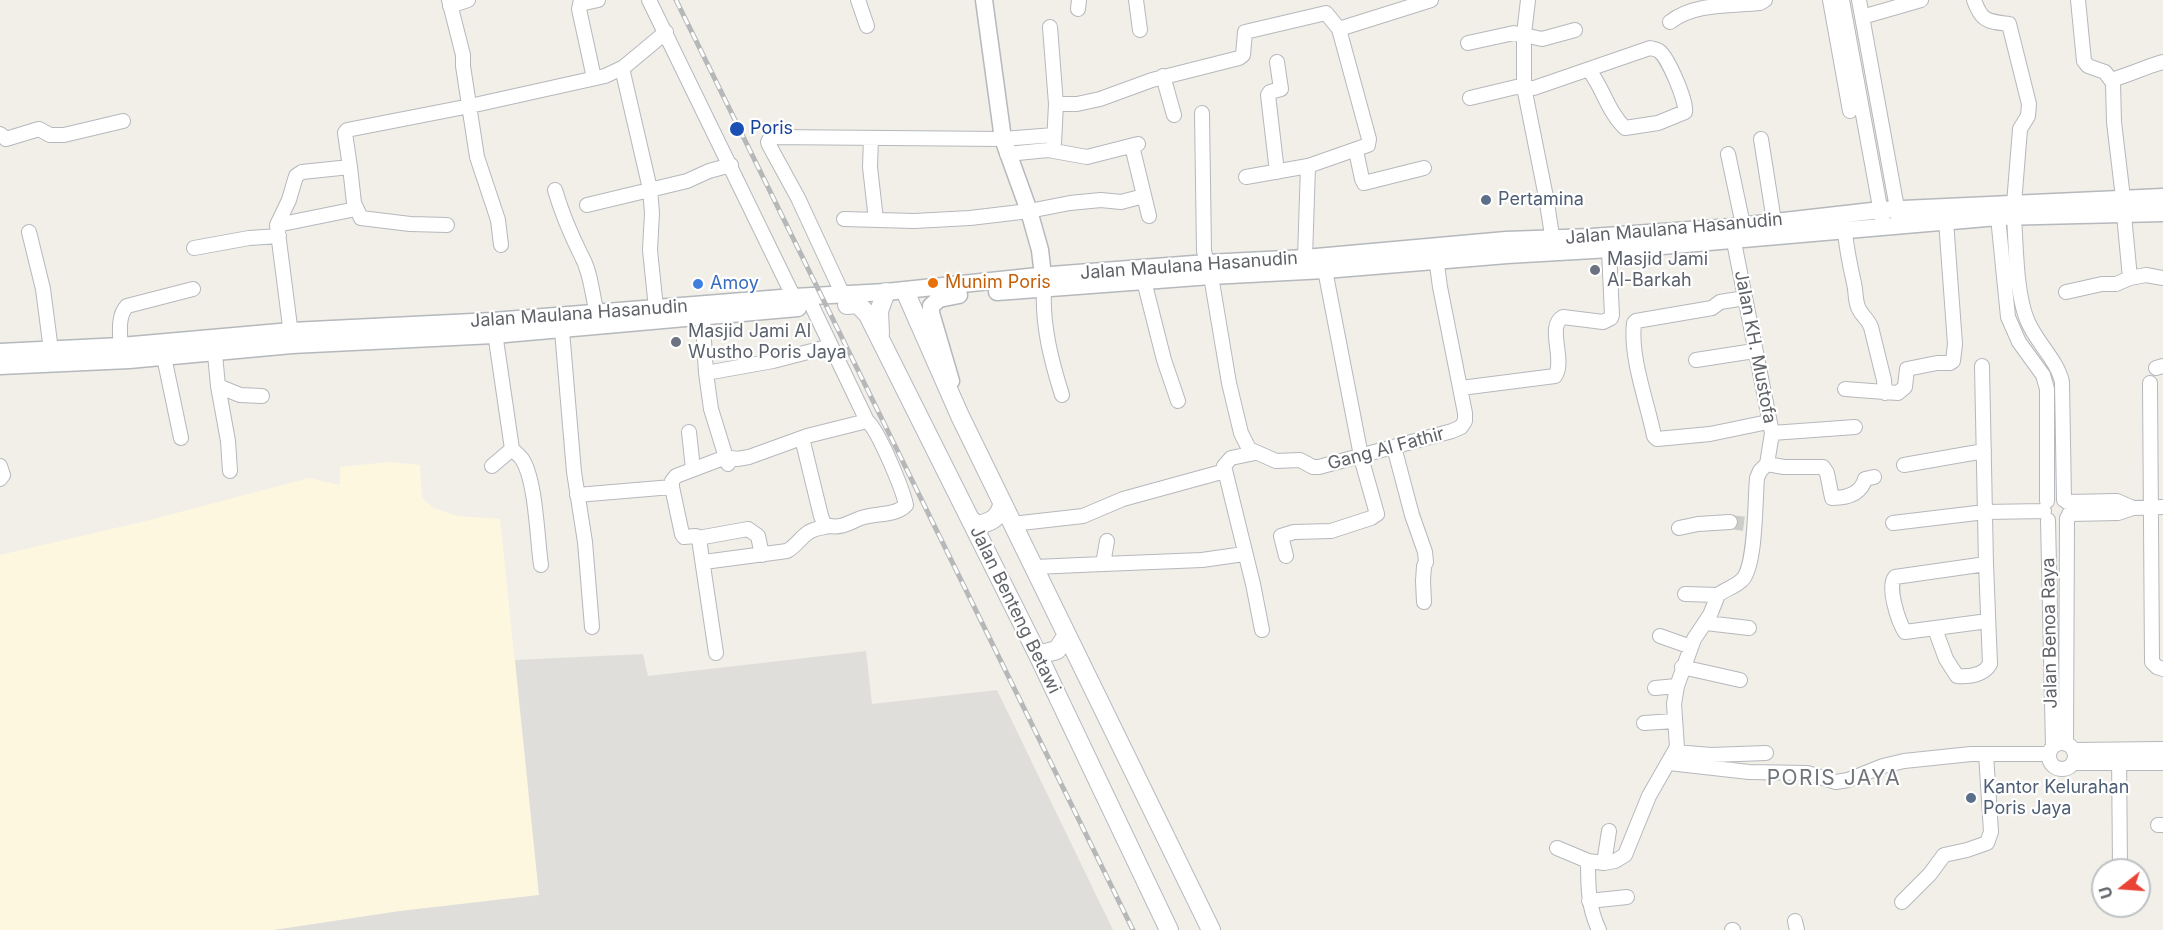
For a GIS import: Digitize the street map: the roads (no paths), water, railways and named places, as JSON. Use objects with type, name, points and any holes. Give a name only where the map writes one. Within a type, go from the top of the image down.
[{"type":"main road","name":"Jalan Benteng Betawi","points":[[905,291],[1002,505],[1035,567],[1211,930]]},
{"type":"main road","points":[[880,339],[879,311],[886,292]]},
{"type":"main road","name":"Jalan Benteng Betawi","points":[[845,300],[862,307],[880,339],[1038,655],[1169,930]]},
{"type":"main road","points":[[971,520],[978,525],[994,519],[1000,514],[1002,505]]},
{"type":"main road","points":[[1038,655],[1057,650],[1066,635]]},
{"type":"street","points":[[468,0],[450,3],[463,55],[477,157],[498,220],[501,245]]},
{"type":"street","points":[[594,78],[584,34],[580,2],[598,0]]},
{"type":"street","points":[[649,0],[802,304],[831,346],[867,422],[879,437],[906,505],[899,510],[860,518],[848,525],[812,530],[796,546],[787,551],[704,562]]},
{"type":"street","points":[[858,0],[867,26]]},
{"type":"street","points":[[984,0],[1005,146],[1029,211],[1040,250],[1044,282],[1044,320],[1051,361],[1062,395]]},
{"type":"street","points":[[1136,0],[1140,30]]},
{"type":"street","points":[[1339,29],[1431,0]]},
{"type":"street","points":[[1528,0],[1524,34],[1524,87],[1546,197],[1553,246]]},
{"type":"street","points":[[1670,22],[1680,14],[1695,9],[1760,3],[1765,0]]},
{"type":"street","points":[[1830,0],[1840,10],[1852,92],[1890,218]]},
{"type":"street","points":[[1859,0],[1890,218]]},
{"type":"street","points":[[1862,17],[1921,0]]},
{"type":"street","points":[[1974,0],[1982,17],[1992,22],[2008,24],[2029,104],[2028,116],[2020,129],[2008,216]]},
{"type":"street","points":[[2078,0],[2084,61],[2088,66],[2105,72],[2111,80],[2130,278]]},
{"type":"street","points":[[1056,104],[1077,104],[1100,99],[1163,76],[1242,57],[1244,34],[1247,31],[1327,7],[1339,29],[1369,139],[1365,147],[1356,151],[1308,166],[1246,177]]},
{"type":"street","points":[[1050,27],[1056,104],[1053,151]]},
{"type":"street","points":[[1468,43],[1514,33],[1542,39],[1575,30]]},
{"type":"street","points":[[447,225],[361,218],[356,209],[345,133],[347,130],[605,76],[622,68],[666,32]]},
{"type":"street","points":[[1470,98],[1516,87],[1534,88],[1650,48],[1659,51],[1666,59],[1683,98],[1685,112],[1658,123],[1625,128],[1616,117],[1599,83],[1589,70]]},
{"type":"street","points":[[1277,62],[1281,89],[1270,92],[1268,95],[1277,172]]},
{"type":"street","points":[[2111,80],[2132,75],[2163,62]]},
{"type":"street","points":[[622,68],[650,189],[652,213],[650,250],[656,308]]},
{"type":"street","points":[[1163,76],[1174,115]]},
{"type":"street","points":[[1850,111],[1852,92]]},
{"type":"street","points":[[1202,113],[1204,251],[1211,278],[1228,383],[1245,445],[1255,453]]},
{"type":"street","points":[[0,134],[6,139],[39,129],[50,135],[64,135],[123,121]]},
{"type":"street","points":[[1005,146],[1054,135]]},
{"type":"street","points":[[845,300],[821,245],[768,142],[773,136],[871,138],[1005,146],[1087,157],[1135,145],[1149,216]]},
{"type":"street","points":[[871,138],[870,167],[876,219]]},
{"type":"street","points":[[1761,139],[1773,221]]},
{"type":"street","points":[[1356,151],[1364,183],[1424,168]]},
{"type":"street","name":"Jalan KH. Mustofa","points":[[1718,595],[1737,584],[1747,573],[1751,558],[1757,478],[1767,464],[1770,428],[1739,267],[1728,154]]},
{"type":"street","points":[[587,205],[687,181],[709,171],[731,165]]},
{"type":"street","points":[[1305,258],[1308,166]]},
{"type":"street","points":[[291,338],[278,230],[296,176],[302,172],[350,167]]},
{"type":"street","points":[[555,190],[566,224],[582,257],[597,313]]},
{"type":"street","points":[[844,219],[914,221],[970,218],[1029,211],[1070,203],[1101,200],[1121,202],[1144,196]]},
{"type":"street","name":"Jalan Maulana Hasanudin","points":[[1553,246],[1609,250],[1736,235],[1773,221],[2008,216],[2124,206],[2163,197]]},
{"type":"street","name":"Jalan Maulana Hasanudin","points":[[2124,206],[2163,213]]},
{"type":"street","points":[[194,248],[249,238],[356,209]]},
{"type":"street","name":"Jalan Maulana Hasanudin","points":[[960,416],[948,368],[933,325],[931,306],[944,297],[1044,282],[1211,278],[1305,258],[1436,260],[1553,246],[1736,235],[1846,236],[1890,218],[1947,230],[2008,216]]},
{"type":"street","name":"Jalan Benoa Raya","points":[[2008,216],[2027,321],[2058,369],[2062,382],[2066,509],[2063,752]]},
{"type":"street","name":"Jalan Benoa Raya","points":[[2008,216],[2000,246],[2008,317],[2012,329],[2043,375],[2047,389],[2046,510],[2063,752]]},
{"type":"street","points":[[1845,388],[1898,393],[1904,389],[1906,369],[1953,361],[1955,344],[1947,230]]},
{"type":"street","points":[[29,232],[43,289],[52,356]]},
{"type":"street","points":[[1846,236],[1856,300],[1860,312],[1868,319],[1871,327],[1885,393]]},
{"type":"street","points":[[2000,246],[2015,245]]},
{"type":"street","points":[[1461,388],[1555,376],[1559,362],[1556,337],[1559,319],[1606,321],[1612,315],[1609,250]]},
{"type":"street","name":"Jalan Maulana Hasanudin","points":[[0,352],[52,356],[215,350],[291,338],[495,335],[562,331],[702,311],[845,300],[886,292],[1044,282],[1211,278],[1327,280],[1355,260]]},
{"type":"street","name":"Gang Al Fathir","points":[[1255,453],[1276,461],[1299,460],[1315,468],[1461,427],[1465,421],[1465,413],[1436,260]]},
{"type":"street","points":[[2066,292],[2102,284],[2116,284],[2139,275],[2163,278]]},
{"type":"street","points":[[1286,556],[1281,536],[1294,532],[1330,531],[1377,515],[1362,454],[1327,280]]},
{"type":"street","points":[[1144,281],[1164,360],[1178,400]]},
{"type":"street","points":[[121,353],[120,319],[127,306],[193,289]]},
{"type":"street","points":[[1745,298],[1720,302],[1712,308],[1634,323],[1640,376],[1654,436],[1657,439],[1770,428],[1855,427]]},
{"type":"street","name":"Jalan Maulana Hasanudin","points":[[562,331],[597,313],[656,308],[702,311]]},
{"type":"street","points":[[702,311],[711,410],[727,461]]},
{"type":"street","points":[[562,331],[592,627]]},
{"type":"street","points":[[495,335],[512,449],[522,459],[527,472],[541,565]]},
{"type":"street","points":[[706,373],[773,361],[831,346]]},
{"type":"street","points":[[215,350],[230,471]]},
{"type":"street","name":"Jalan Maulana Hasanudin","points":[[121,353],[166,366],[215,350]]},
{"type":"street","points":[[1696,360],[1754,351]]},
{"type":"street","name":"Jalan Maulana Hasanudin","points":[[0,366],[52,356]]},
{"type":"street","points":[[166,366],[181,438]]},
{"type":"street","points":[[1935,629],[1957,676],[1979,673],[1989,667],[1982,366]]},
{"type":"street","points":[[218,382],[240,395],[262,396]]},
{"type":"street","points":[[2150,383],[2157,419],[2157,507],[2152,662],[2163,669]]},
{"type":"street","points":[[762,555],[758,536],[748,529],[698,538],[684,537],[672,481],[676,476],[693,469],[749,457],[802,438],[867,422]]},
{"type":"street","points":[[689,432],[693,469]]},
{"type":"street","points":[[802,438],[821,516],[829,526]]},
{"type":"street","points":[[1394,447],[1412,516],[1425,552],[1424,602]]},
{"type":"street","points":[[492,466],[512,449]]},
{"type":"street","points":[[1904,465],[1984,451]]},
{"type":"street","points":[[1255,453],[1231,458],[1224,466],[1262,630]]},
{"type":"street","points":[[1767,464],[1784,467],[1823,467],[1827,473],[1832,498],[1855,494],[1860,491],[1865,479],[1874,477]]},
{"type":"street","points":[[0,466],[3,475],[0,479]]},
{"type":"street","points":[[1012,524],[1083,516],[1123,499],[1225,471]]},
{"type":"street","points":[[577,495],[672,487]]},
{"type":"street","points":[[2046,510],[2055,497],[2066,509]]},
{"type":"street","points":[[2066,509],[2117,501],[2133,508],[2157,507]]},
{"type":"street","points":[[1893,523],[1985,512],[2046,510],[2058,523],[2066,509]]},
{"type":"street","points":[[1679,528],[1730,522]]},
{"type":"street","points":[[698,538],[704,562],[717,653]]},
{"type":"street","points":[[1103,564],[1107,541]]},
{"type":"street","points":[[1035,567],[1202,560],[1244,554]]},
{"type":"street","points":[[1986,564],[1895,577],[1892,580],[1892,586],[1899,619],[1905,632],[1988,621]]},
{"type":"street","points":[[1557,848],[1588,861],[1604,863],[1615,861],[1625,855],[1649,796],[1672,757],[1677,742],[1674,704],[1682,667],[1718,595],[1685,594]]},
{"type":"street","points":[[1706,623],[1749,627]]},
{"type":"street","points":[[1660,636],[1691,647]]},
{"type":"street","points":[[1682,667],[1740,680]]},
{"type":"street","points":[[1655,688],[1677,686]]},
{"type":"street","points":[[1644,723],[1675,721]]},
{"type":"street","points":[[2119,757],[2163,749]]},
{"type":"street","points":[[1672,757],[1749,772],[1807,773],[1836,782],[1904,761],[1971,754],[2063,752],[2163,763]]},
{"type":"street","points":[[1672,757],[1766,753]]},
{"type":"street","points":[[1902,902],[1930,874],[1944,855],[1987,843],[1990,832],[1986,754]]},
{"type":"street","points":[[2119,757],[2120,858]]},
{"type":"street","points":[[1604,863],[1609,831]]},
{"type":"street","points":[[1588,861],[1589,901],[1599,930]]},
{"type":"street","points":[[1589,901],[1627,897]]},
{"type":"tunnel","points":[[1730,522],[1753,525]]},
{"type":"railway","points":[[676,0],[1133,930]]},
{"type":"place","name":"Poris","points":[[737,129]]},
{"type":"place","name":"Pertamina","points":[[1486,200]]},
{"type":"place","name":"Masjid Jami Al-Barkah","points":[[1595,270]]},
{"type":"place","name":"Munim Poris","points":[[933,283]]},
{"type":"place","name":"Amoy","points":[[698,284]]},
{"type":"place","name":"Masjid Jami Al Wustho Poris Jaya","points":[[676,342]]},
{"type":"place","name":"Kantor Kelurahan Poris Jaya","points":[[1971,798]]},
{"type":"district","name":"PORIS JAYA","points":[[1834,779]]}]
